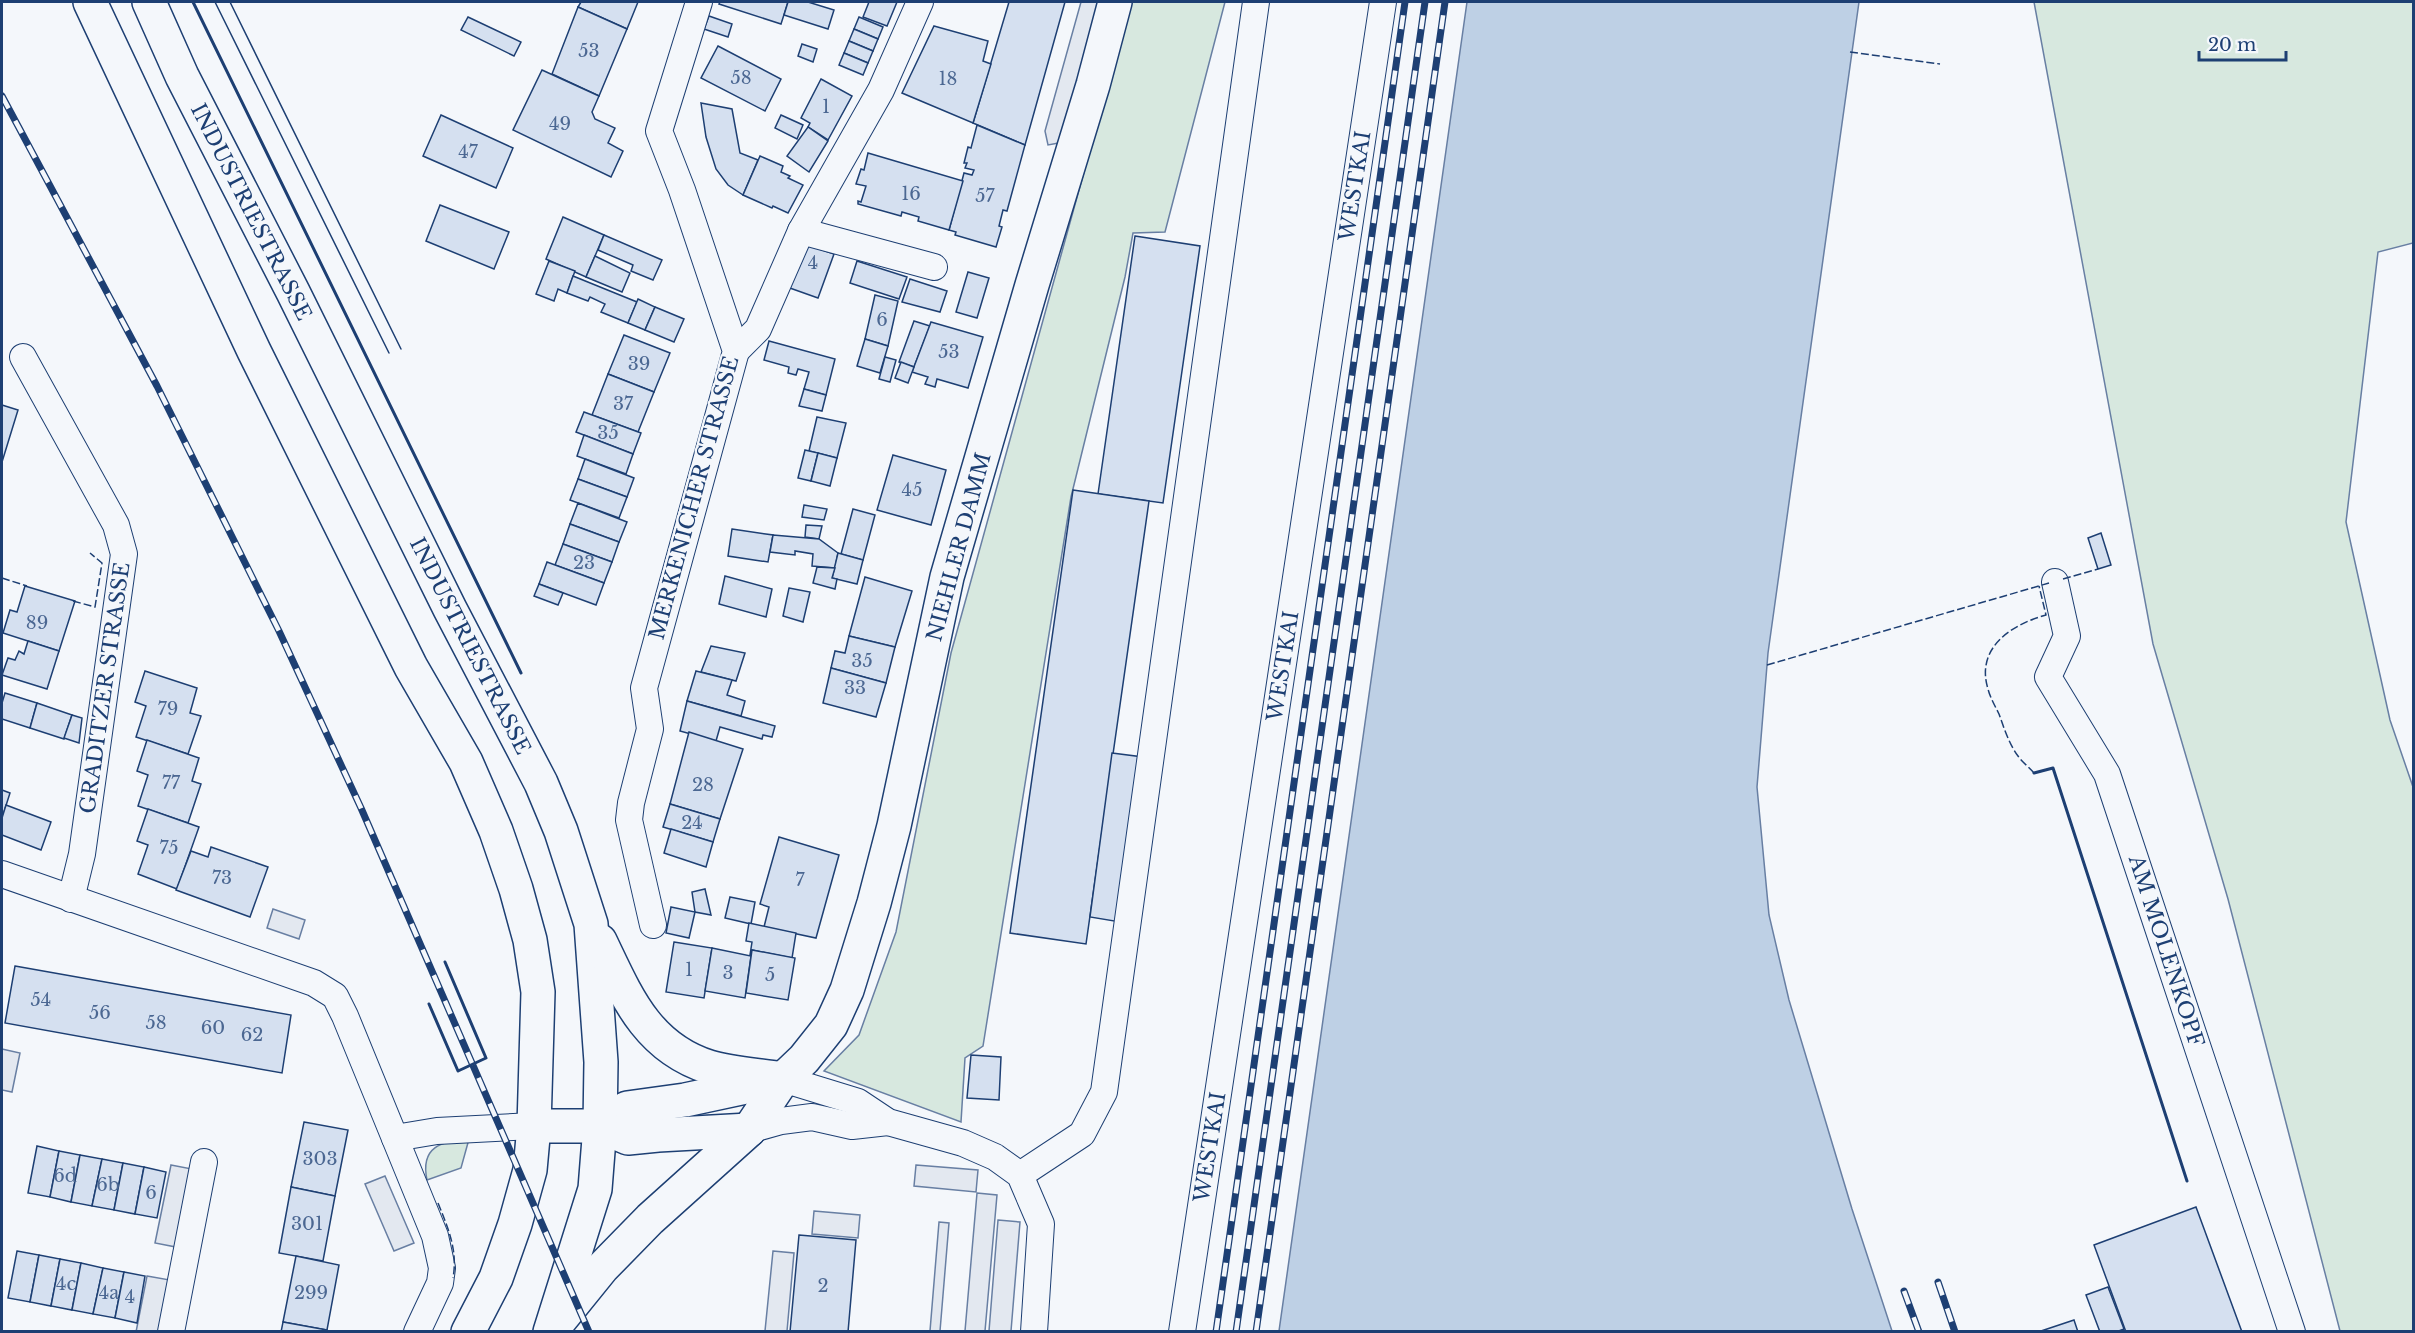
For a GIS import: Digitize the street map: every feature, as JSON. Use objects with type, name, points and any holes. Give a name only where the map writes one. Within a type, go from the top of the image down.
[{"type":"main road","points":[[90,2],[254,351],[411,667],[466,762],[496,831],[516,889],[530,940],[538,992],[534,1126],[530,1170],[496,1278],[468,1332]]},
{"type":"main road","name":"INDUSTRIESTRASSE","points":[[149,2],[182,76],[440,589],[541,783],[561,831],[591,924],[601,1062],[600,1126],[595,1189],[550,1332]]},
{"type":"main road","name":"NIEHLER DAMM","points":[[550,1332],[602,1268],[650,1219],[749,1130],[783,1079],[804,1059],[831,1025],[847,990],[874,903],[894,826],[947,577],[1093,85],[1115,2]]},
{"type":"main road","points":[[591,924],[631,1006],[645,1025],[666,1042],[687,1057],[710,1067],[783,1079]]},
{"type":"main road","points":[[600,1126],[627,1108],[685,1100],[783,1079]]},
{"type":"main road","points":[[534,1126],[600,1126],[628,1138],[749,1130]]},
{"type":"main road","points":[[489,1332],[496,1278]]},
{"type":"street","name":"MERKENICHER STRASSE","points":[[653,925],[629,820],[631,803],[650,729],[644,688],[736,351],[682,190],[658,131],[699,2]]},
{"type":"street","points":[[736,351],[758,329],[801,231],[881,90],[920,2]]},
{"type":"street","points":[[1020,1175],[1082,1134],[1104,1092],[1256,2]]},
{"type":"street","name":"WESTKAI","points":[[1182,1332],[1383,2]]},
{"type":"street","points":[[801,231],[934,267]]},
{"type":"street","name":"GRADITZER STRASSE","points":[[23,357],[116,525],[124,554],[82,854],[71,899]]},
{"type":"street","name":"AM MOLENKOPF","points":[[2055,582],[2067,636],[2048,677],[2107,774],[2292,1332]]},
{"type":"street","points":[[2,874],[314,983],[334,996],[345,1016],[435,1236],[442,1268],[440,1283],[417,1332]]},
{"type":"street","points":[[783,1079],[858,1102],[888,1122],[963,1143],[995,1156],[1020,1175],[1041,1224],[1034,1332]]},
{"type":"street","points":[[749,1130],[781,1121],[812,1118],[852,1126],[888,1122]]},
{"type":"street","points":[[395,1137],[437,1131],[534,1126]]},
{"type":"street","points":[[171,1332],[204,1162]]},
{"type":"shaded area","points":[[1081,2],[1102,2],[1064,142],[1048,145],[1045,131]]},
{"type":"shaded area","points":[[1131,2],[1225,2],[1165,232],[1133,233],[1125,277],[1071,497],[983,1046],[965,1058],[961,1122],[824,1071],[859,1035],[896,932],[951,653]]},
{"type":"shaded area","points":[[2034,2],[2413,2],[2413,243],[2378,252],[2346,522],[2390,720],[2413,787],[2413,1331],[2340,1331],[2228,899],[2153,644]]},
{"type":"shaded area","points":[[273,909],[305,920],[299,939],[267,928]]},
{"type":"shaded area","points":[[2,1049],[20,1053],[12,1092],[2,1090]]},
{"type":"shaded area","points":[[469,1139],[461,1168],[427,1180],[427,1160],[435,1148],[442,1144]]},
{"type":"shaded area","points":[[171,1165],[192,1169],[176,1247],[155,1243]]},
{"type":"shaded area","points":[[916,1165],[978,1170],[976,1192],[914,1186]]},
{"type":"shaded area","points":[[385,1176],[414,1243],[394,1251],[365,1184]]},
{"type":"shaded area","points":[[977,1193],[997,1195],[985,1331],[965,1331]]},
{"type":"shaded area","points":[[814,1211],[860,1215],[858,1238],[812,1234]]},
{"type":"shaded area","points":[[998,1220],[1020,1222],[1011,1331],[989,1331]]},
{"type":"shaded area","points":[[939,1222],[949,1223],[940,1331],[930,1331]]},
{"type":"shaded area","points":[[773,1251],[794,1253],[787,1331],[765,1331]]},
{"type":"shaded area","points":[[147,1276],[170,1280],[160,1331],[136,1332]]},
{"type":"water","points":[[1467,2],[1859,2],[1768,653],[1757,787],[1769,915],[1789,1000],[1852,1209],[1892,1331],[1279,1331]]},
{"type":"building","points":[[581,2],[638,2],[627,29],[578,7]]},
{"type":"building","points":[[720,2],[788,2],[781,24],[719,4]]},
{"type":"building","points":[[788,2],[808,2],[834,10],[828,29],[784,15]]},
{"type":"building","points":[[869,2],[897,2],[887,26],[863,17]]},
{"type":"building","points":[[1009,2],[1065,2],[1025,145],[973,123]]},
{"type":"building","points":[[578,7],[627,29],[599,96],[552,74]]},
{"type":"building","points":[[709,16],[732,24],[728,37],[704,29]]},
{"type":"building","points":[[468,17],[521,42],[514,56],[461,30]]},
{"type":"building","points":[[859,17],[883,27],[878,39],[854,29]]},
{"type":"building","points":[[934,26],[988,41],[983,61],[991,64],[973,123],[902,93]]},
{"type":"building","points":[[854,29],[878,39],[873,51],[849,41]]},
{"type":"building","points":[[849,41],[873,51],[868,63],[844,53]]},
{"type":"building","points":[[802,44],[817,49],[813,62],[798,56]]},
{"type":"building","points":[[718,46],[781,79],[765,111],[701,78]]},
{"type":"building","points":[[844,53],[868,63],[863,75],[839,65]]},
{"type":"building","points":[[542,70],[599,96],[592,112],[595,119],[615,128],[608,143],[623,151],[611,177],[513,130]]},
{"type":"building","points":[[821,79],[852,96],[828,140],[808,127],[810,123],[801,118]]},
{"type":"building","points":[[701,103],[732,109],[740,153],[758,160],[743,195],[728,185],[716,169],[706,137]]},
{"type":"building","points":[[441,115],[513,148],[496,188],[423,156]]},
{"type":"building","points":[[781,115],[803,125],[797,139],[775,128]]},
{"type":"building","points":[[977,125],[1025,145],[1007,211],[1003,210],[999,226],[1002,227],[996,247],[955,235],[956,232],[949,230],[964,173],[972,175],[974,170],[965,168],[967,163],[964,163]]},
{"type":"building","points":[[808,127],[828,141],[809,172],[787,156]]},
{"type":"building","points":[[868,153],[963,181],[949,230],[918,221],[919,217],[902,212],[901,216],[858,204],[858,201],[861,202],[866,186],[856,184],[861,169],[864,170]]},
{"type":"building","points":[[760,156],[783,166],[781,172],[803,185],[788,213],[743,195]]},
{"type":"building","points":[[440,205],[509,232],[494,269],[426,241]]},
{"type":"building","points":[[563,217],[604,235],[586,277],[546,259]]},
{"type":"building","points":[[604,235],[662,260],[653,280],[631,271],[633,265],[598,250]]},
{"type":"building","points":[[1135,236],[1200,246],[1163,503],[1098,494]]},
{"type":"building","points":[[802,243],[834,254],[818,298],[787,287]]},
{"type":"building","points":[[595,256],[630,273],[622,292],[586,277]]},
{"type":"building","points":[[549,261],[575,271],[567,293],[558,289],[554,301],[536,294]]},
{"type":"building","points":[[857,261],[907,277],[899,299],[850,283]]},
{"type":"building","points":[[968,272],[989,278],[977,318],[956,312]]},
{"type":"building","points":[[573,276],[637,302],[628,323],[601,312],[605,304],[590,297],[588,301],[567,293]]},
{"type":"building","points":[[910,279],[947,291],[940,312],[902,302]]},
{"type":"building","points":[[875,295],[898,301],[888,346],[865,339]]},
{"type":"building","points":[[638,299],[655,307],[645,330],[628,323]]},
{"type":"building","points":[[655,307],[684,319],[674,342],[645,330]]},
{"type":"building","points":[[914,321],[930,326],[914,367],[899,362]]},
{"type":"building","points":[[931,322],[983,337],[968,388],[937,379],[935,387],[925,384],[928,377],[912,372]]},
{"type":"building","points":[[624,335],[670,353],[654,392],[608,374]]},
{"type":"building","points":[[865,339],[888,346],[880,373],[857,366]]},
{"type":"building","points":[[769,341],[835,359],[826,395],[804,389],[809,372],[798,369],[796,375],[788,373],[789,367],[764,360]]},
{"type":"building","points":[[885,357],[896,360],[890,382],[879,379]]},
{"type":"building","points":[[901,362],[914,367],[908,383],[895,378]]},
{"type":"building","points":[[608,374],[654,392],[638,432],[592,415]]},
{"type":"building","points":[[804,389],[826,395],[822,411],[799,406]]},
{"type":"building","points":[[2,405],[18,410],[2,462]]},
{"type":"building","points":[[584,412],[641,433],[633,454],[576,432]]},
{"type":"building","points":[[817,417],[846,423],[837,458],[809,451]]},
{"type":"building","points":[[584,435],[633,454],[626,474],[577,456]]},
{"type":"building","points":[[805,450],[818,453],[811,481],[798,478]]},
{"type":"building","points":[[818,453],[837,458],[830,486],[811,481]]},
{"type":"building","points":[[893,455],[946,470],[931,525],[877,510]]},
{"type":"building","points":[[585,459],[634,478],[627,497],[578,479]]},
{"type":"building","points":[[578,479],[627,497],[619,518],[570,500]]},
{"type":"building","points":[[1073,490],[1149,501],[1086,944],[1010,933]]},
{"type":"building","points":[[578,503],[627,522],[619,542],[570,524]]},
{"type":"building","points":[[804,505],[827,509],[824,520],[802,517]]},
{"type":"building","points":[[853,509],[875,515],[863,560],[841,554]]},
{"type":"building","points":[[570,524],[619,542],[612,562],[563,544]]},
{"type":"building","points":[[806,525],[822,526],[819,539],[805,537]]},
{"type":"building","points":[[732,529],[773,535],[768,562],[728,556]]},
{"type":"building","points":[[2101,533],[2111,565],[2098,569],[2088,538]]},
{"type":"building","points":[[773,535],[819,539],[838,553],[835,568],[812,566],[813,554],[795,551],[795,555],[770,552]]},
{"type":"building","points":[[563,544],[612,562],[604,583],[555,565]]},
{"type":"building","points":[[838,553],[863,560],[857,584],[832,578]]},
{"type":"building","points":[[547,562],[604,583],[596,605],[539,584]]},
{"type":"building","points":[[817,567],[835,568],[832,578],[837,579],[835,589],[813,583]]},
{"type":"building","points":[[725,576],[772,589],[766,617],[719,604]]},
{"type":"building","points":[[865,577],[912,591],[895,647],[849,636]]},
{"type":"building","points":[[539,584],[563,593],[558,605],[534,596]]},
{"type":"building","points":[[25,586],[75,601],[59,651],[3,633],[10,610],[17,612]]},
{"type":"building","points":[[789,588],[810,592],[803,622],[783,616]]},
{"type":"building","points":[[849,636],[895,647],[886,683],[831,668],[835,651],[845,653]]},
{"type":"building","points":[[28,641],[59,651],[47,689],[2,675],[8,658],[15,660],[19,651],[24,654]]},
{"type":"building","points":[[711,646],[745,653],[736,681],[701,672]]},
{"type":"building","points":[[831,668],[886,683],[876,717],[823,703]]},
{"type":"building","points":[[145,671],[197,688],[190,713],[201,716],[188,754],[136,737],[146,706],[135,702]]},
{"type":"building","points":[[696,671],[732,680],[727,695],[745,701],[741,716],[687,701]]},
{"type":"building","points":[[5,693],[37,703],[30,728],[2,719],[2,703]]},
{"type":"building","points":[[687,701],[775,726],[772,737],[763,735],[762,739],[720,727],[716,741],[680,731]]},
{"type":"building","points":[[37,703],[72,715],[64,739],[30,728]]},
{"type":"building","points":[[72,715],[82,718],[79,743],[64,738]]},
{"type":"building","points":[[689,732],[743,749],[720,819],[670,804]]},
{"type":"building","points":[[147,740],[199,758],[192,781],[201,784],[188,823],[138,806],[148,775],[137,771]]},
{"type":"building","points":[[1112,753],[1143,757],[1120,922],[1090,917]]},
{"type":"building","points":[[2,790],[10,793],[2,818]]},
{"type":"building","points":[[670,804],[720,819],[713,842],[663,827]]},
{"type":"building","points":[[6,805],[51,822],[41,850],[2,835],[2,818]]},
{"type":"building","points":[[148,809],[199,827],[177,889],[138,874],[148,845],[137,841]]},
{"type":"building","points":[[671,829],[713,842],[706,867],[664,853]]},
{"type":"building","points":[[779,837],[839,855],[816,938],[764,927],[769,907],[760,904]]},
{"type":"building","points":[[211,847],[268,867],[250,917],[176,890],[191,851],[208,857]]},
{"type":"building","points":[[705,889],[711,915],[695,912],[692,892]]},
{"type":"building","points":[[730,897],[755,902],[751,924],[725,918]]},
{"type":"building","points":[[671,907],[695,912],[689,938],[666,933]]},
{"type":"building","points":[[749,923],[796,933],[792,958],[752,950],[751,956],[752,942],[746,941]]},
{"type":"building","points":[[674,942],[712,948],[704,998],[666,992]]},
{"type":"building","points":[[712,948],[751,956],[745,998],[705,991]]},
{"type":"building","points":[[752,950],[795,958],[788,1000],[746,993]]},
{"type":"building","points":[[15,966],[291,1015],[282,1073],[5,1023]]},
{"type":"building","points":[[971,1055],[1001,1057],[999,1100],[967,1098]]},
{"type":"building","points":[[304,1122],[348,1130],[335,1196],[291,1187]]},
{"type":"building","points":[[37,1146],[59,1151],[50,1197],[28,1193]]},
{"type":"building","points":[[59,1151],[80,1155],[71,1202],[50,1197]]},
{"type":"building","points":[[80,1155],[102,1159],[92,1206],[71,1202]]},
{"type":"building","points":[[102,1159],[123,1163],[114,1210],[92,1206]]},
{"type":"building","points":[[123,1163],[144,1167],[135,1214],[114,1210]]},
{"type":"building","points":[[144,1167],[166,1172],[157,1218],[135,1214]]},
{"type":"building","points":[[291,1187],[335,1196],[323,1261],[279,1253]]},
{"type":"building","points":[[2196,1207],[2242,1332],[2126,1332],[2094,1245]]},
{"type":"building","points":[[799,1235],[856,1240],[848,1332],[790,1332]]},
{"type":"building","points":[[17,1251],[39,1255],[30,1302],[8,1298]]},
{"type":"building","points":[[39,1255],[60,1259],[51,1306],[30,1302]]},
{"type":"building","points":[[296,1256],[339,1265],[327,1330],[283,1322]]},
{"type":"building","points":[[60,1259],[81,1263],[72,1310],[51,1306]]},
{"type":"building","points":[[81,1263],[103,1268],[93,1314],[72,1310]]},
{"type":"building","points":[[103,1268],[124,1272],[115,1318],[93,1314]]},
{"type":"building","points":[[124,1272],[145,1276],[137,1323],[115,1318]]},
{"type":"building","points":[[2108,1287],[2124,1329],[2116,1332],[2100,1332],[2086,1295]]},
{"type":"building","points":[[2074,1320],[2078,1332],[2038,1332]]},
{"type":"building","points":[[283,1322],[327,1330],[326,1332],[281,1332]]},
{"type":"tram line","points":[[215,2],[389,353]]},
{"type":"tram line","points":[[230,2],[401,349]]},
{"type":"railway","points":[[1216,1332],[1405,2]]},
{"type":"railway","points":[[1236,1332],[1425,2]]},
{"type":"railway","points":[[1256,1332],[1445,2]]},
{"type":"railway","points":[[2,96],[157,386],[279,631],[361,808],[589,1332]]},
{"type":"railway","points":[[1938,1282],[1955,1332]]},
{"type":"railway","points":[[1904,1291],[1919,1332]]},
{"type":"fence","points":[[1850,52],[1940,64]]},
{"type":"fence","points":[[73,601],[95,607],[102,563],[90,553]]},
{"type":"fence","points":[[2063,579],[2098,569]]},
{"type":"fence","points":[[2,578],[27,586]]},
{"type":"fence","points":[[1767,665],[2049,583]]},
{"type":"fence","points":[[2034,773],[2009,741],[1989,692],[1985,674],[1987,661],[2000,640],[2021,624],[2046,615],[2039,586]]},
{"type":"fence","points":[[438,1203],[453,1249],[453,1278]]},
{"type":"wall","points":[[193,2],[521,673]]},
{"type":"wall","points":[[2034,773],[2053,768],[2187,1181]]},
{"type":"wall","points":[[429,1004],[458,1071],[486,1058],[445,962]]}]
